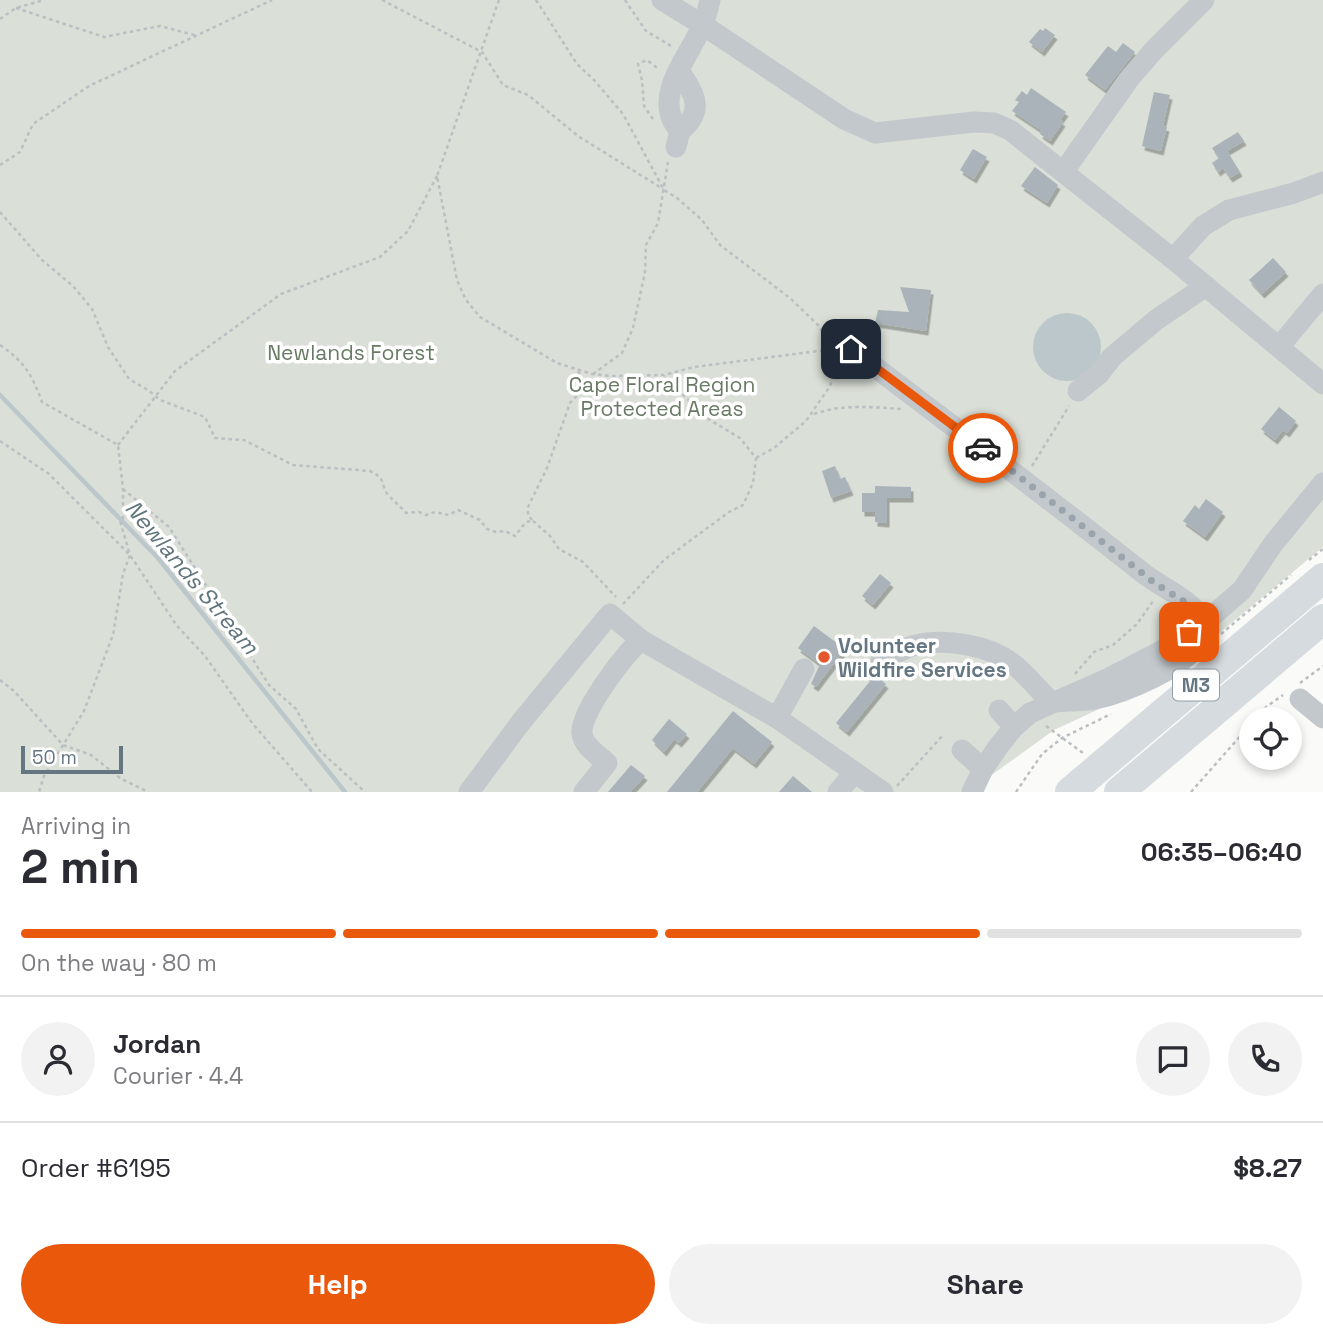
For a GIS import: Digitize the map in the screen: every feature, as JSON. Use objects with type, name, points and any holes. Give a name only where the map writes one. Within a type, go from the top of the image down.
[{"type":"highway","name":"M3","points":[[1070,792],[1323,578]]},
{"type":"highway","name":"M3","points":[[1119,792],[1323,619]]},
{"type":"highway","points":[[1106,792],[1159,757]]},
{"type":"street","points":[[662,0],[844,119],[875,133],[974,122],[994,123],[1010,130],[1173,259],[1323,384]]},
{"type":"street","points":[[675,147],[695,115],[696,106],[674,67],[703,25],[710,0]]},
{"type":"street","points":[[1064,171],[1129,79],[1204,0]]},
{"type":"street","points":[[1173,259],[1203,226],[1229,210],[1294,193],[1323,182]]},
{"type":"street","points":[[1078,391],[1099,374],[1112,357],[1156,320],[1206,286]]},
{"type":"street","points":[[1279,347],[1323,294]]},
{"type":"street","points":[[851,349],[1024,479],[1156,584],[1193,607],[1204,623]]},
{"type":"street","points":[[972,792],[983,769],[1014,727],[1030,713],[1051,702],[1094,699],[1128,689],[1161,674],[1190,653],[1200,639],[1204,623],[1242,590],[1273,544],[1323,483]]},
{"type":"street","points":[[469,792],[521,722],[617,609],[641,640],[777,718],[883,792]]},
{"type":"street","points":[[584,792],[607,763],[585,742],[582,730],[585,716],[624,656],[641,640]]},
{"type":"street","points":[[881,661],[916,645],[929,643],[965,646],[992,653],[1012,663],[1051,702]]},
{"type":"street","points":[[777,718],[804,669]]},
{"type":"street","points":[[1300,699],[1323,718]]},
{"type":"street","points":[[999,709],[1014,727]]},
{"type":"street","points":[[962,750],[983,769]]},
{"type":"street","points":[[838,792],[855,773]]},
{"type":"path","points":[[0,19],[16,8],[44,0]]},
{"type":"path","points":[[0,165],[20,152],[33,124],[89,86],[272,0]]},
{"type":"path","points":[[382,0],[482,52],[503,85],[528,95],[578,136],[677,198],[702,220],[720,245],[808,313],[820,327],[828,349],[833,378],[826,394],[811,415],[774,448],[756,458]]},
{"type":"path","points":[[39,792],[44,776],[84,711],[113,635],[123,574],[130,555],[121,519],[123,489],[118,445],[175,371],[281,294],[380,257],[408,231],[438,176],[499,0]]},
{"type":"path","points":[[536,0],[577,64],[623,114],[664,190]]},
{"type":"path","points":[[625,0],[646,31],[672,47]]},
{"type":"path","points":[[16,8],[104,37],[160,26],[198,36]]},
{"type":"path","points":[[655,125],[652,115],[644,106],[638,64],[647,60],[656,66],[674,67]]},
{"type":"path","points":[[592,374],[622,353],[633,328],[645,271],[646,245],[659,223],[675,147]]},
{"type":"path","points":[[438,176],[457,280],[466,299],[480,317],[557,363],[592,374],[664,375],[694,367],[828,349],[851,349]]},
{"type":"path","points":[[0,212],[42,260],[74,286],[92,309],[108,347],[129,379],[186,411],[205,417],[215,438],[244,440],[293,465],[370,471],[380,476],[386,492],[406,513],[419,512],[426,515],[435,512],[449,515],[458,510],[480,520],[487,529],[505,531],[515,536],[532,520]]},
{"type":"path","points":[[0,345],[16,355],[32,375],[42,402],[118,445]]},
{"type":"path","points":[[578,369],[583,389],[570,403],[547,468],[528,507],[528,515],[550,536],[559,549],[583,562],[617,609],[664,560],[710,525],[743,505],[753,483],[756,458],[740,438],[705,417],[664,375]]},
{"type":"path","points":[[1024,479],[1078,391]]},
{"type":"path","points":[[811,415],[829,409],[858,407],[902,409]]},
{"type":"path","points":[[0,441],[49,474],[130,555],[177,626],[205,656],[252,723],[312,792]]},
{"type":"path","points":[[123,489],[169,527],[269,685],[296,709],[318,749],[365,792]]},
{"type":"path","points":[[1051,702],[1094,652],[1113,645],[1137,624],[1153,601],[1156,584]]},
{"type":"path","points":[[0,680],[14,691],[64,745],[92,755],[120,778],[148,792]]},
{"type":"path","points":[[892,792],[944,734]]},
{"type":"path","points":[[1062,737],[1086,755]]},
{"type":"path","points":[[1192,792],[1239,738]]},
{"type":"green space","name":"Cape Floral Region Protected Areas","points":[[0,0],[1323,0],[1323,547],[1164,679],[1054,730],[968,792],[0,792]]},
{"type":"shaded area","points":[[1067,313],[1080,316],[1091,323],[1098,334],[1101,347],[1098,360],[1091,371],[1080,378],[1067,381],[1054,378],[1043,371],[1036,360],[1033,347],[1036,334],[1043,323],[1054,316]]},
{"type":"building","points":[[1045,28],[1055,35],[1042,52],[1029,42],[1040,29],[1043,31]]},
{"type":"building","points":[[1123,43],[1135,52],[1105,90],[1085,75],[1108,46],[1116,52]]},
{"type":"building","points":[[1031,88],[1066,112],[1060,120],[1063,122],[1050,141],[1040,134],[1042,131],[1012,111],[1019,102],[1015,100],[1022,91],[1027,95]]},
{"type":"building","points":[[1154,92],[1170,95],[1163,126],[1167,127],[1161,151],[1142,146]]},
{"type":"building","points":[[1238,132],[1244,141],[1227,151],[1240,172],[1230,178],[1223,168],[1218,172],[1212,163],[1219,158],[1212,148]]},
{"type":"building","points":[[973,149],[987,157],[974,179],[960,170]]},
{"type":"building","points":[[1035,167],[1058,185],[1047,203],[1021,186]]},
{"type":"building","points":[[1273,258],[1286,272],[1262,294],[1249,280]]},
{"type":"building","points":[[900,287],[931,290],[926,331],[875,323],[878,310],[909,312]]},
{"type":"building","points":[[1279,407],[1296,421],[1287,433],[1283,430],[1275,440],[1261,429]]},
{"type":"building","points":[[835,466],[840,479],[845,477],[851,491],[831,498],[822,471]]},
{"type":"building","points":[[875,486],[911,487],[911,498],[887,498],[887,523],[875,522],[875,512],[862,512],[862,493],[875,493]]},
{"type":"building","points":[[1206,499],[1223,512],[1205,537],[1183,521],[1195,505],[1199,509]]},
{"type":"building","points":[[880,574],[891,583],[873,605],[862,596]]},
{"type":"building","name":"Volunteer Wildfire Services","points":[[814,626],[845,649],[816,687],[811,684],[820,664],[798,648]]},
{"type":"building","points":[[875,675],[886,684],[847,732],[836,723]]},
{"type":"building","points":[[733,711],[772,742],[754,764],[733,748],[697,792],[667,792]]},
{"type":"building","points":[[669,719],[687,734],[679,743],[674,739],[664,752],[652,740]]},
{"type":"building","points":[[631,765],[645,776],[630,792],[608,792]]},
{"type":"building","points":[[793,776],[812,792],[779,792]]},
{"type":"waterway","name":"Newlands Stream","points":[[0,395],[158,558],[345,792]]},
{"type":"way so far","points":[[983,448],[1156,584],[1193,607],[1204,623],[1189,632]]},
{"type":"place","name":"Volunteer Wildfire Services","points":[[824,657]]},
{"type":"route","points":[[851,349],[983,448]]},
{"type":"park label","name":"Newlands Forest","points":[[351,352]]}]
